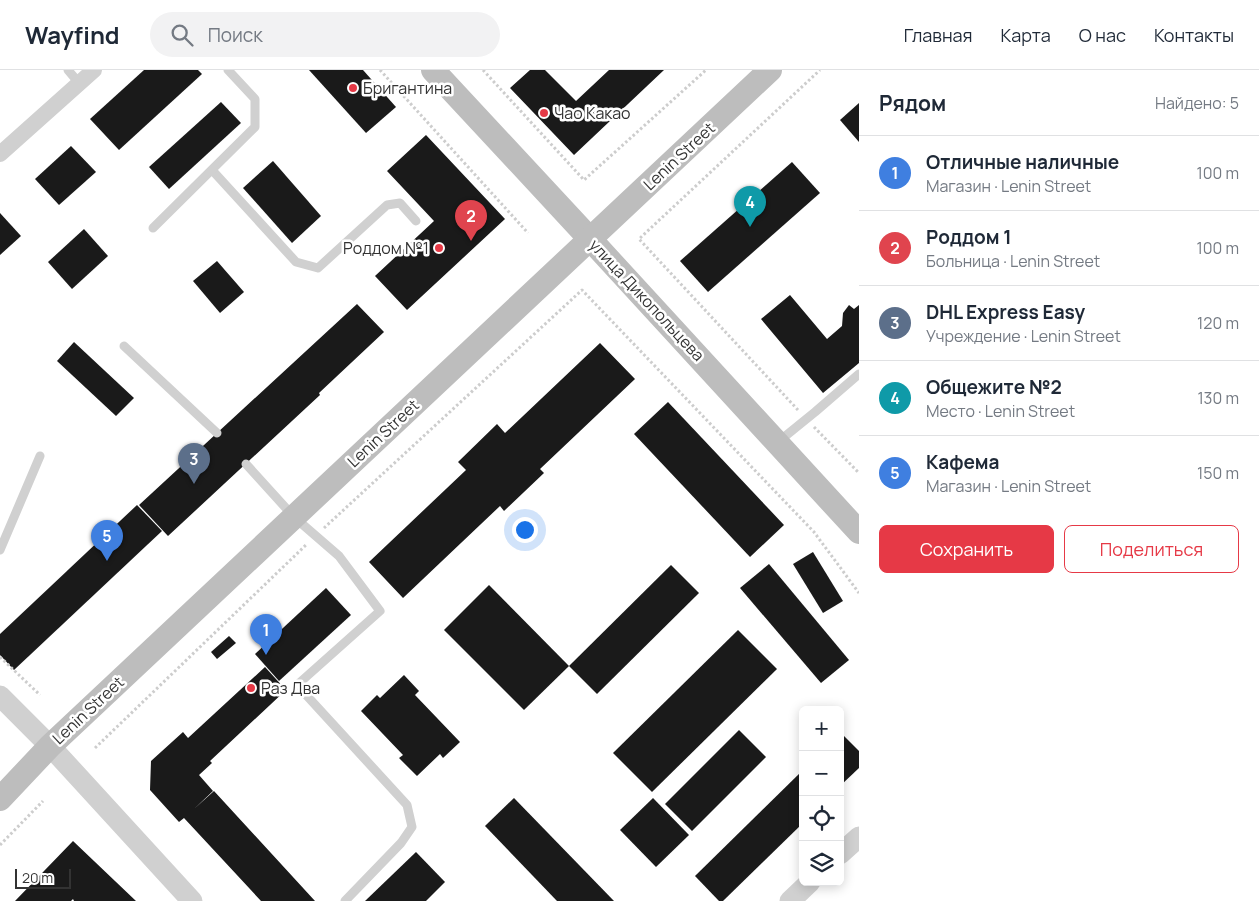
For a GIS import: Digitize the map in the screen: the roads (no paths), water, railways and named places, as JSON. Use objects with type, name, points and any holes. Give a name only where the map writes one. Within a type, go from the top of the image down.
[{"type":"main road","name":"улица Дикопольцева","points":[[433,70],[590,238],[859,532]]},
{"type":"main road","name":"Lenin Street","points":[[0,799],[50,746],[770,70]]},
{"type":"street","points":[[0,154],[94,70]]},
{"type":"street","points":[[0,696],[50,746],[192,901]]},
{"type":"street","points":[[844,850],[859,837]]},
{"type":"street","points":[[790,901],[806,886]]},
{"type":"lane","points":[[68,70],[79,84]]},
{"type":"lane","points":[[153,228],[255,127],[255,99],[228,70]]},
{"type":"lane","points":[[212,170],[296,262],[318,268],[387,205],[400,203],[416,220]]},
{"type":"lane","points":[[124,346],[217,433]]},
{"type":"lane","points":[[777,442],[859,374]]},
{"type":"lane","points":[[0,550],[40,456]]},
{"type":"lane","points":[[246,464],[294,517],[339,556],[380,611],[297,685],[407,804],[412,827],[401,843],[345,901]]},
{"type":"place","name":"Бригантина","points":[[353,88]]},
{"type":"place","name":"Чао Какао","points":[[544,113]]},
{"type":"place","name":"Общежите №2","points":[[750,227]]},
{"type":"place","name":"Роддом 1","points":[[471,241]]},
{"type":"place","name":"Роддом №1","points":[[439,248]]},
{"type":"place","name":"DHL Express Easy","points":[[194,484]]},
{"type":"place","name":"Кафема","points":[[107,561]]},
{"type":"place","name":"Отличные наличные","points":[[266,655]]},
{"type":"place","name":"Раз Два","points":[[251,688]]}]
